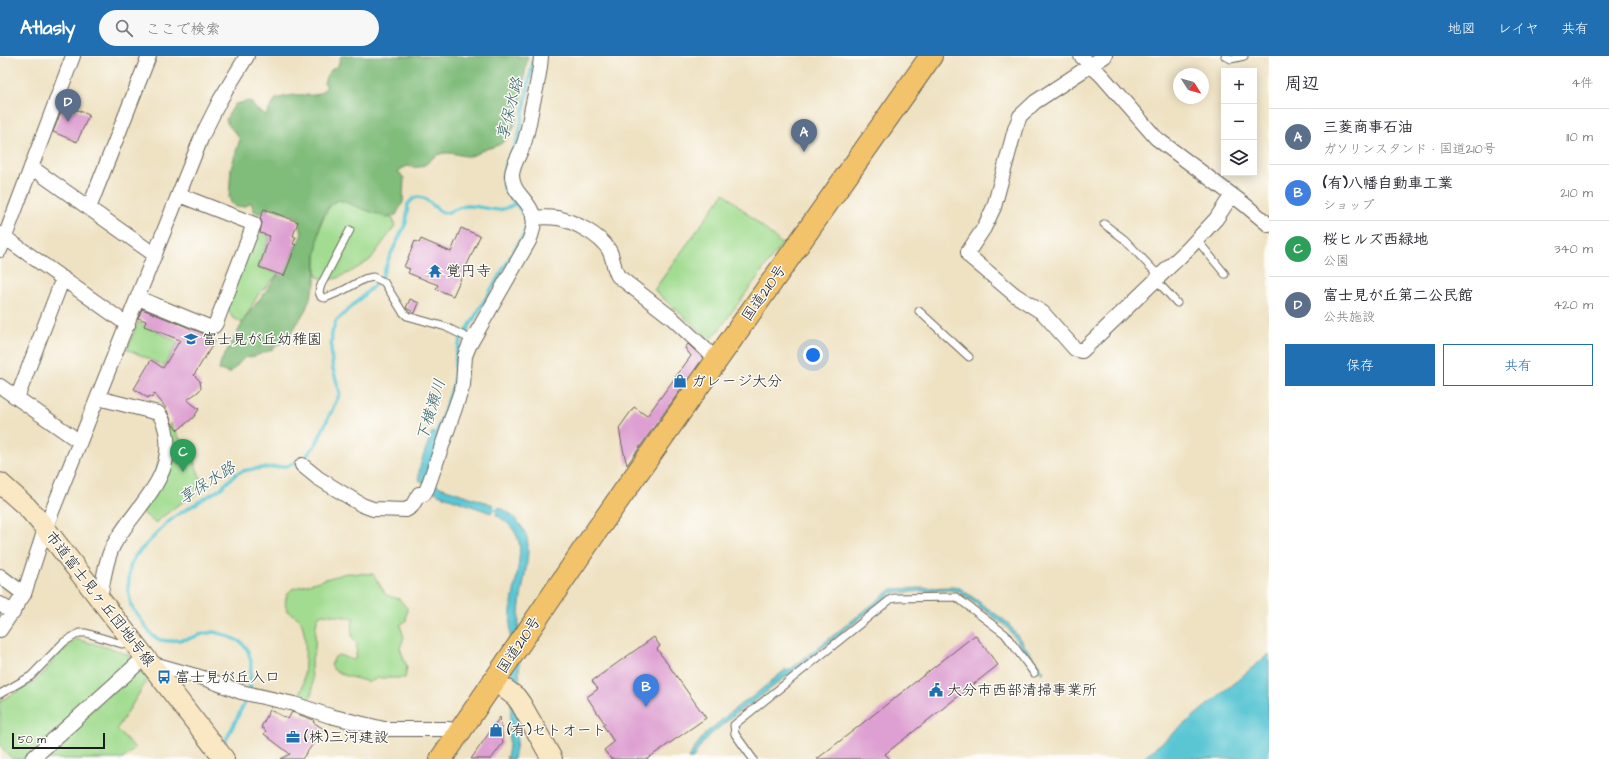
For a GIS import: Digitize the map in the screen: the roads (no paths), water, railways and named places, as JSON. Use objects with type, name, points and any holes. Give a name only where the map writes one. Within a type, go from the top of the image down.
[{"type":"highway","name":"国道210号","points":[[441,759],[597,530],[931,56]]},
{"type":"highway","name":"国道210号","points":[[459,759],[504,688],[597,530]]},
{"type":"street","points":[[73,56],[2,240],[63,278],[128,324]]},
{"type":"street","points":[[89,208],[149,56]]},
{"type":"street","points":[[0,630],[13,613],[24,594],[45,529],[212,116],[228,86],[248,56]]},
{"type":"street","points":[[302,465],[330,486],[362,504],[377,510],[409,509],[419,494],[424,494],[463,385],[465,356],[472,340],[529,241],[532,233],[533,218],[529,205],[517,191],[512,176],[514,164],[525,140],[539,78],[541,56]]},
{"type":"street","points":[[1105,56],[1086,61],[1020,116],[1015,129],[994,208],[990,218],[968,254],[1015,295],[1043,313],[1074,349],[1082,351],[1197,240],[1216,218],[1232,195]]},
{"type":"street","points":[[1086,61],[1156,138],[1269,225]]},
{"type":"street","points":[[31,167],[155,255]]},
{"type":"street","points":[[138,298],[209,327],[212,327],[216,323],[254,224],[179,195]]},
{"type":"street","points":[[533,218],[559,218],[597,238],[609,250],[618,276],[672,318],[717,360]]},
{"type":"street","points":[[17,398],[63,278]]},
{"type":"street","points":[[0,386],[80,442]]},
{"type":"street","points":[[98,398],[158,413],[166,429],[168,446],[166,459],[157,483],[118,537],[111,550],[108,557],[100,599]]},
{"type":"street","name":"市道富士見ヶ丘団地1号線","points":[[0,483],[27,507],[45,529],[224,759]]},
{"type":"street","points":[[0,576],[24,594]]},
{"type":"street","points":[[0,604],[13,613]]},
{"type":"street","points":[[32,759],[148,660],[203,678],[230,689],[384,729],[449,729],[460,732]]},
{"type":"street","points":[[504,688],[516,697],[521,704],[552,759]]},
{"type":"lane","points":[[1225,56],[1231,59],[1244,56]]},
{"type":"lane","points":[[1104,224],[1124,239],[1158,278],[1177,303]]},
{"type":"lane","points":[[350,230],[321,285],[319,292],[321,297],[326,298],[364,279],[373,277],[384,282],[402,311],[407,316],[446,327],[472,340]]},
{"type":"lane","points":[[1197,240],[1225,274]]},
{"type":"lane","points":[[919,311],[969,357]]},
{"type":"lane","points":[[753,759],[735,734],[734,725],[892,599],[956,597],[1005,634],[1034,674]]},
{"type":"lane","points":[[0,694],[31,676],[64,642],[73,636],[86,633],[122,644],[130,638]]},
{"type":"water","points":[[432,432],[440,435],[434,483],[440,487],[494,505],[491,513],[438,494],[420,481],[419,471]]},
{"type":"water","points":[[499,507],[512,515],[519,523],[525,533],[528,545],[519,614],[519,716],[517,745],[514,759],[506,759],[509,746],[511,709],[511,611],[520,549],[516,533],[507,523],[496,515]]},
{"type":"water","points":[[960,588],[1008,623],[1044,672],[1042,674],[1006,626],[958,591],[948,590],[892,593],[751,704],[735,714],[707,738],[693,759],[688,759],[706,733],[743,702],[751,698],[786,669],[788,671],[892,589]]},
{"type":"water","points":[[1269,654],[1269,759],[1143,759],[1148,754]]},
{"type":"waterway","name":"下横瀬川","points":[[435,437],[454,384],[456,354],[460,342],[525,232],[526,223],[524,216],[504,188],[503,180],[507,162],[519,134],[534,56]]},
{"type":"waterway","name":"享保水路","points":[[250,690],[251,661],[248,651],[241,642],[214,632],[188,639],[169,641],[160,640],[152,635],[131,606],[128,588],[130,566],[135,556],[167,523],[177,515],[220,489],[236,474],[253,469],[287,466],[298,462],[305,458],[316,444],[340,393],[333,369],[331,354],[332,333],[336,321],[381,279],[389,258],[406,223],[408,204],[413,199],[417,197],[424,198],[444,213],[466,206],[497,210],[509,207],[516,203]]},
{"type":"waterway","name":"下横瀬川","points":[[489,507],[501,512]]},
{"type":"waterway","name":"享保水路","points":[[223,746],[248,696]]},
{"type":"place","name":"富士見が丘第二公民館","points":[[68,122]]},
{"type":"place","name":"三菱商事石油","points":[[804,152]]},
{"type":"place","name":"覚円寺","points":[[435,271]]},
{"type":"place","name":"富士見が丘幼稚園","points":[[191,339]]},
{"type":"place","name":"ガレージ大分","points":[[680,381]]},
{"type":"place","name":"桜ヒルズ西緑地","points":[[183,472]]},
{"type":"place","name":"富士見が丘入口","points":[[164,677]]},
{"type":"place","name":"大分市西部清掃事業所","points":[[936,690]]},
{"type":"place","name":"(有)八幡自動車工業","points":[[646,707]]},
{"type":"place","name":"(有)セトオート","points":[[496,730]]},
{"type":"place","name":"(株)三河建設","points":[[293,737]]}]
